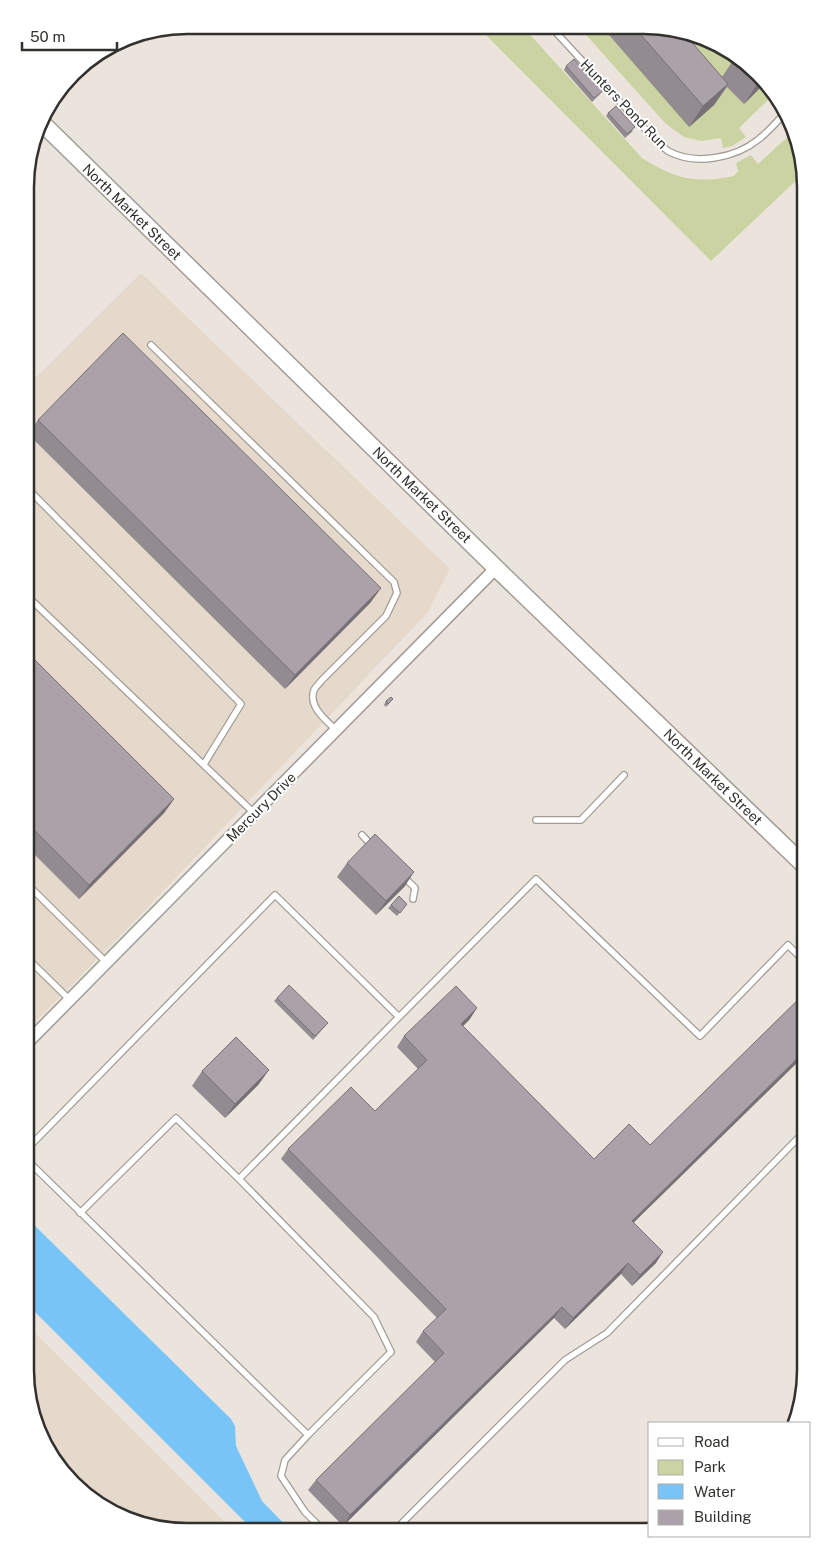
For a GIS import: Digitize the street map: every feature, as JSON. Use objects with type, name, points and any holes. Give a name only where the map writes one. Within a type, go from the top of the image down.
[{"type":"main road","name":"North Market Street","points":[[46,127],[496,568],[797,858]]},
{"type":"street","name":"Mercury Drive","points":[[34,1036],[496,568]]},
{"type":"lane","name":"Hunters Pond Run","points":[[557,34],[656,141],[668,151],[704,158],[726,157],[745,149],[760,139],[781,117]]},
{"type":"lane","points":[[151,345],[394,582],[397,593],[386,616],[314,690],[313,702],[336,731]]},
{"type":"lane","points":[[34,494],[241,704],[204,764]]},
{"type":"lane","points":[[34,603],[254,813]]},
{"type":"lane","points":[[536,820],[581,820],[624,775]]},
{"type":"lane","points":[[362,835],[376,849]]},
{"type":"lane","points":[[396,869],[415,888],[413,900]]},
{"type":"lane","points":[[239,1179],[536,879],[700,1036],[788,945],[797,954]]},
{"type":"lane","points":[[34,891],[107,963]]},
{"type":"lane","points":[[34,1142],[275,895],[399,1017]]},
{"type":"lane","points":[[34,964],[70,1000]]},
{"type":"lane","points":[[80,1213],[176,1118],[239,1179],[374,1317],[391,1352],[285,1460],[281,1476],[305,1512],[316,1523]]},
{"type":"lane","points":[[402,1523],[565,1360],[607,1333],[797,1139]]},
{"type":"lane","points":[[34,1167],[308,1435]]},
{"type":"shaded area","points":[[141,273],[450,569],[428,612],[127,929],[34,1023],[34,379]]},
{"type":"shaded area","points":[[34,1332],[226,1523],[167,1522],[137,1515],[119,1508],[102,1498],[86,1485],[59,1455],[49,1438],[42,1420],[34,1381]]},
{"type":"green space","points":[[485,34],[529,34],[642,158],[675,175],[708,180],[734,176],[738,171],[736,163],[751,155],[758,164],[789,136],[796,167],[797,180],[711,261]]},
{"type":"green space","points":[[585,34],[655,34],[694,42],[712,49],[729,59],[745,72],[769,99],[739,128],[746,137],[732,146],[723,148],[721,138],[702,141],[684,137],[665,123]]},
{"type":"water","points":[[34,1225],[231,1419],[235,1426],[236,1446],[262,1501],[283,1523],[246,1523],[34,1311]]},
{"type":"building","points":[[640,34],[655,34],[691,41],[728,84],[703,106]]},
{"type":"building","points":[[574,59],[603,91],[594,98],[566,66]]},
{"type":"building","points":[[616,106],[635,127],[627,134],[608,113]]},
{"type":"building","points":[[123,333],[381,588],[295,675],[38,420]]},
{"type":"building","points":[[34,659],[174,799],[89,885],[34,830]]},
{"type":"building","points":[[391,697],[393,699],[388,704],[386,701]]},
{"type":"building","points":[[375,834],[414,872],[386,901],[347,863]]},
{"type":"building","points":[[399,896],[407,904],[400,913],[391,905]]},
{"type":"building","points":[[289,985],[328,1023],[315,1036],[277,998]]},
{"type":"building","points":[[456,986],[477,1008],[461,1024],[594,1159],[629,1124],[650,1145],[797,1001],[797,1059],[632,1221],[663,1252],[640,1275],[628,1263],[573,1318],[562,1307],[350,1515],[316,1480],[444,1353],[423,1331],[446,1309],[288,1149],[351,1087],[375,1111],[427,1060],[404,1036]]},
{"type":"building","points":[[236,1037],[269,1070],[235,1104],[202,1071]]}]
